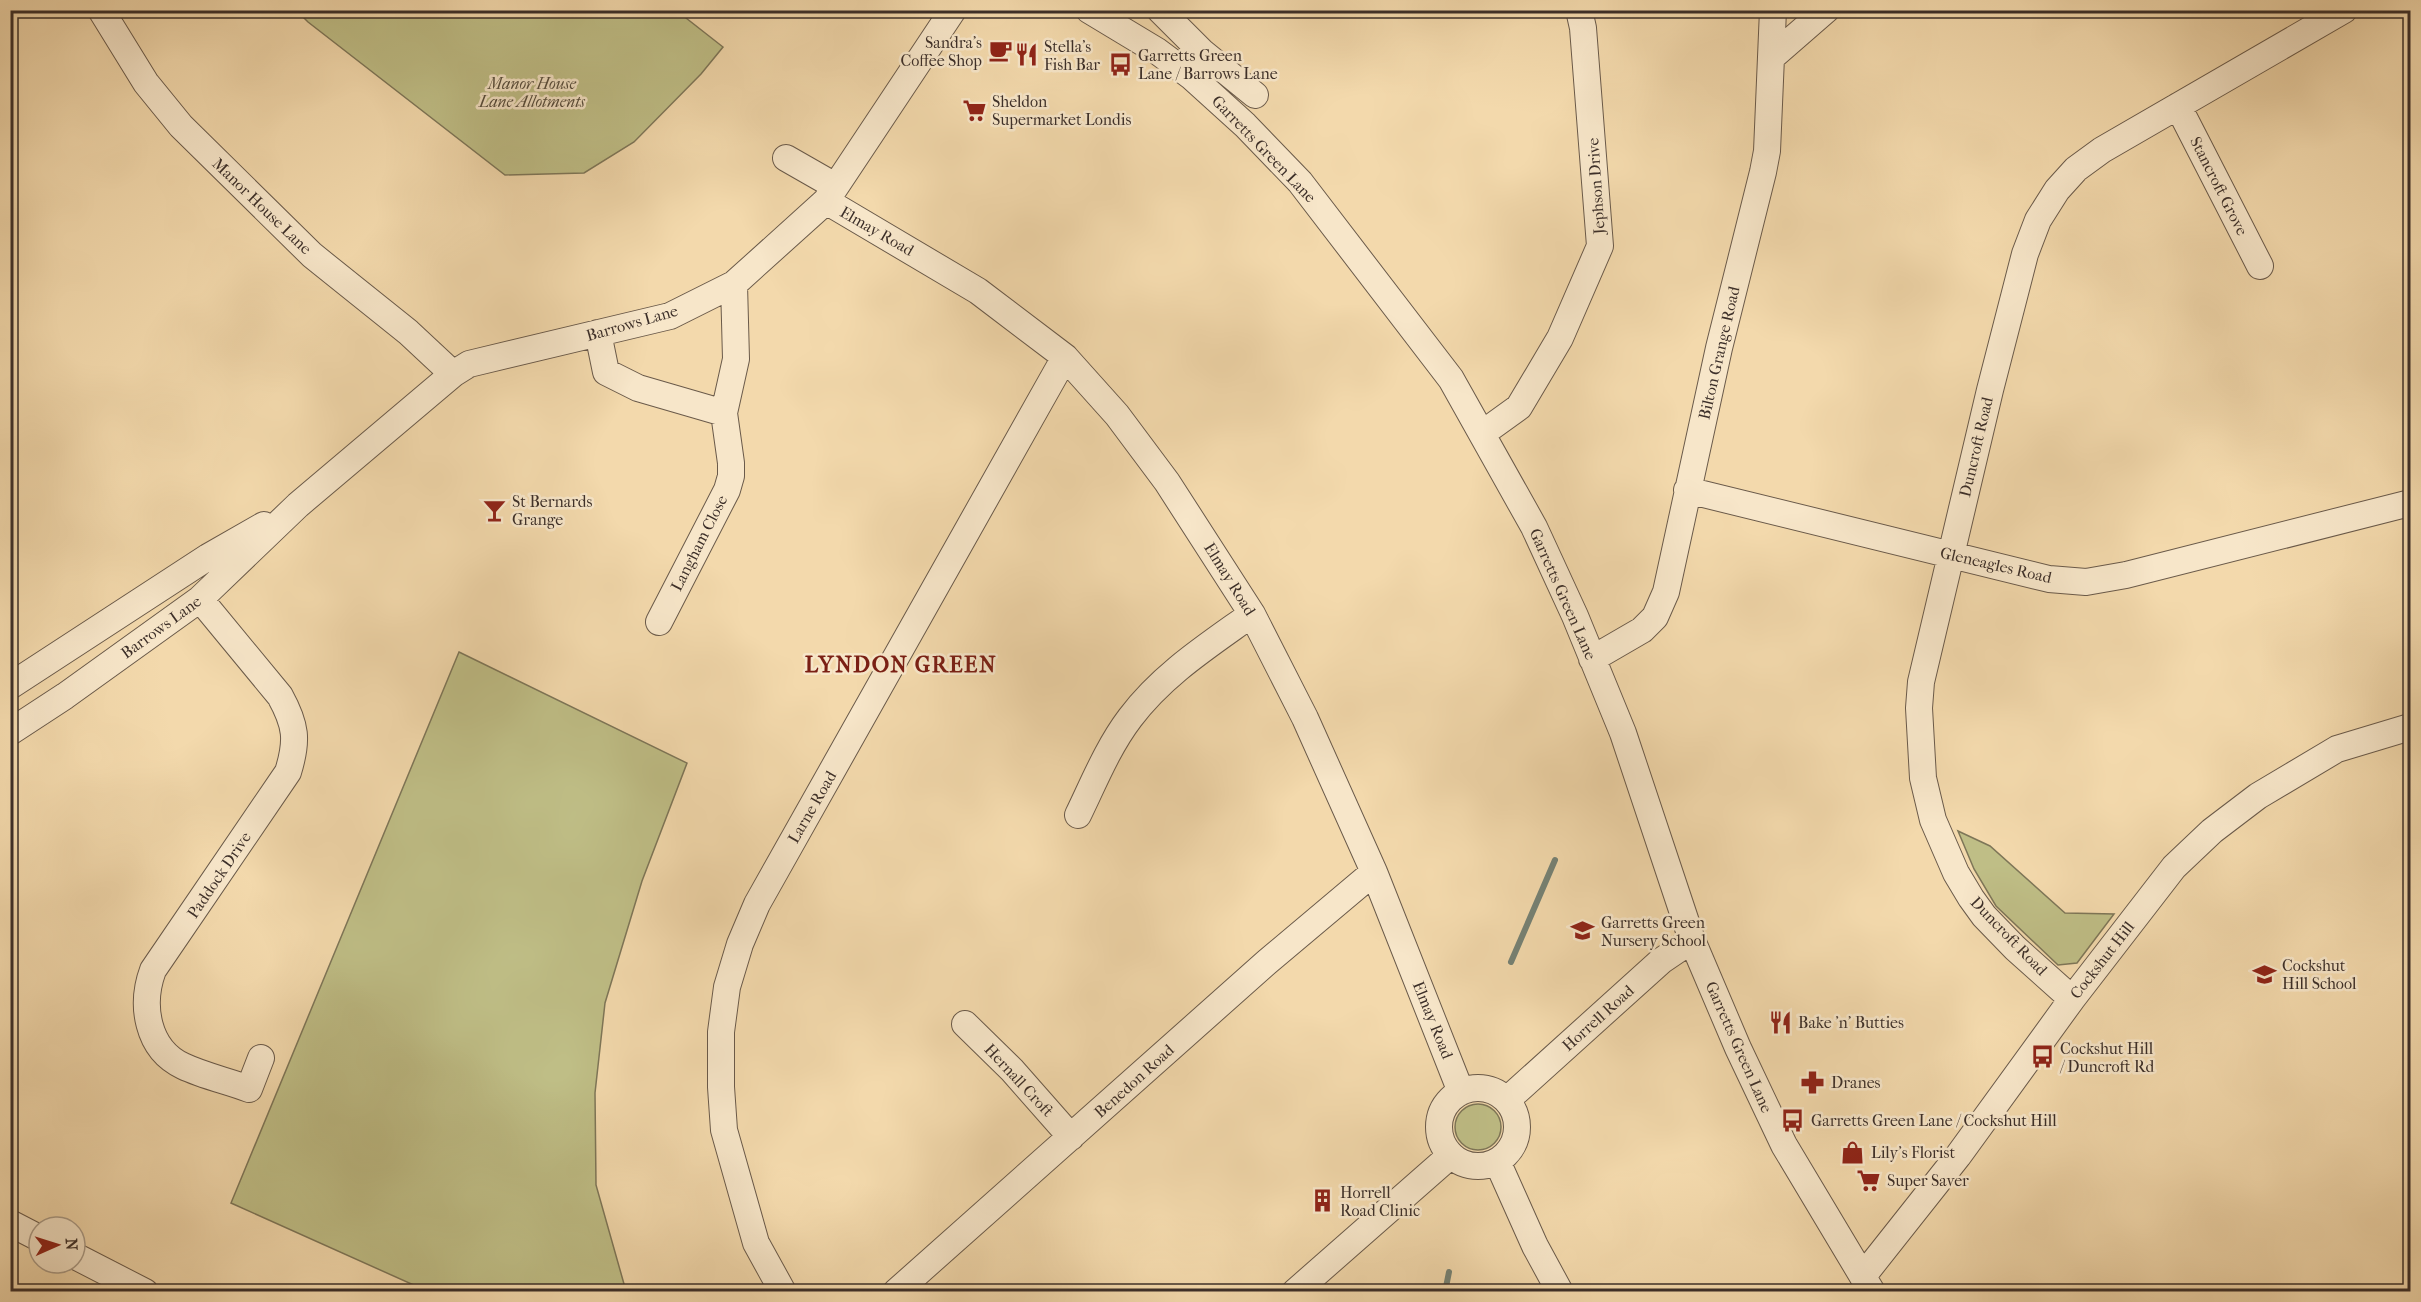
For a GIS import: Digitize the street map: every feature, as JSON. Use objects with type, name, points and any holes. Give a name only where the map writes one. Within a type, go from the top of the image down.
[{"type":"street","name":"Manor House Lane","points":[[101,10],[146,82],[181,126],[312,255],[408,332],[453,374]]},
{"type":"street","name":"Barrows Lane","points":[[10,732],[65,696],[200,600],[298,506],[453,374],[469,364],[670,316],[734,284],[831,194],[953,10]]},
{"type":"street","name":"Garretts Green Lane","points":[[1089,10],[1157,51],[1192,77],[1245,125],[1300,182],[1451,379],[1534,527],[1592,659],[1623,733],[1692,940],[1738,1048],[1784,1145],[1868,1284]]},
{"type":"street","points":[[1160,10],[1201,51],[1254,95]]},
{"type":"street","name":"Jephson Drive","points":[[1483,433],[1519,407],[1560,338],[1600,246],[1583,28],[1579,10]]},
{"type":"street","name":"Bilton Grange Road","points":[[1592,659],[1641,630],[1654,617],[1666,592],[1719,348],[1767,151],[1773,10]]},
{"type":"street","points":[[1772,57],[1826,10]]},
{"type":"street","name":"Duncroft Road","points":[[2072,999],[2015,948],[1971,898],[1956,873],[1934,820],[1923,778],[1918,708],[1921,682],[2022,265],[2038,220],[2057,190],[2076,169],[2102,150],[2344,10]]},
{"type":"street","points":[[1192,77],[1201,51]]},
{"type":"street","name":"Stancroft Grove","points":[[2178,106],[2260,266]]},
{"type":"street","name":"Elmay Road","points":[[786,158],[831,194],[978,291],[1065,357],[1117,415],[1167,482],[1252,614],[1305,718],[1374,872],[1461,1092]]},
{"type":"street","name":"Langham Close","points":[[659,622],[727,490],[731,476],[724,413],[736,359],[734,284]]},
{"type":"street","points":[[598,333],[606,372],[638,388],[724,413]]},
{"type":"street","name":"Larne Road","points":[[783,1292],[756,1243],[724,1130],[721,1032],[727,987],[740,944],[762,893],[1065,357]]},
{"type":"street","name":"Gleneagles Road","points":[[1687,490],[2049,579],[2085,582],[2218,553],[2410,503]]},
{"type":"street","name":"Barrows Lane","points":[[10,686],[208,557],[298,506]]},
{"type":"street","name":"Paddock Drive","points":[[200,600],[280,696],[289,713],[295,741],[288,772],[153,970],[147,985],[147,1013],[149,1027],[158,1044],[171,1058],[183,1066],[249,1089],[261,1058]]},
{"type":"street","points":[[1078,815],[1115,741],[1130,717],[1172,673],[1252,614]]},
{"type":"street","name":"Cockshut Hill","points":[[1868,1284],[2072,999],[2174,867],[2212,831],[2258,796],[2337,749],[2410,727]]},
{"type":"street","name":"Benedon Road","points":[[896,1292],[1267,962],[1374,872]]},
{"type":"street","name":"Horrell Road","points":[[1507,1100],[1661,961],[1692,940]]},
{"type":"street","name":"Hernall Croft","points":[[965,1024],[1012,1070],[1071,1137]]},
{"type":"street","points":[[1480,1087],[1499,1093],[1515,1112],[1518,1125],[1515,1140],[1497,1161],[1473,1166],[1451,1155],[1444,1145],[1440,1133],[1443,1109],[1461,1092],[1480,1087]]},
{"type":"street","points":[[1295,1292],[1451,1155]]},
{"type":"street","points":[[1497,1161],[1535,1246],[1560,1292]]},
{"type":"street","points":[[10,1223],[27,1232]]},
{"type":"street","points":[[87,1262],[146,1292]]},
{"type":"green space","name":"Manor House Lane Allotments","points":[[297,11],[677,11],[723,47],[701,74],[634,142],[584,173],[505,175],[308,22]]},
{"type":"green space","points":[[459,652],[687,763],[642,881],[605,1003],[595,1093],[596,1185],[626,1291],[427,1291],[231,1203]]},
{"type":"green space","points":[[1958,831],[1990,846],[2065,913],[2114,914],[2077,963],[2058,965],[1996,906],[1974,869]]},
{"type":"green space","points":[[1483,1104],[1495,1110],[1500,1118],[1500,1136],[1495,1144],[1487,1149],[1473,1150],[1461,1144],[1456,1136],[1455,1122],[1461,1110],[1469,1105]]},
{"type":"waterway","points":[[1511,962],[1555,860]]},
{"type":"waterway","points":[[1445,1292],[1449,1272]]},
{"type":"place","name":"Sandra's Coffee Shop","points":[[1000,51]]},
{"type":"place","name":"Stella's Fish Bar","points":[[1026,55]]},
{"type":"place","name":"Garretts Green Lane / Barrows Lane","points":[[1120,64]]},
{"type":"place","name":"Sheldon Supermarket Londis","points":[[974,110]]},
{"type":"place","name":"St Bernards Grange","points":[[494,510]]},
{"type":"place","name":"Garretts Green Nursery School","points":[[1583,931]]},
{"type":"place","name":"Cockshut Hill School","points":[[2264,974]]},
{"type":"place","name":"Bake 'n' Butties","points":[[1780,1022]]},
{"type":"place","name":"Cockshut Hill / Duncroft Rd","points":[[2042,1057]]},
{"type":"place","name":"Dranes","points":[[1813,1082]]},
{"type":"place","name":"Garretts Green Lane / Cockshut Hill","points":[[1793,1120]]},
{"type":"place","name":"Lily's Florist","points":[[1853,1152]]},
{"type":"place","name":"Super Saver","points":[[1869,1180]]},
{"type":"place","name":"Horrell Road Clinic","points":[[1322,1201]]},
{"type":"district","name":"LYNDON GREEN","points":[[901,665]]}]
